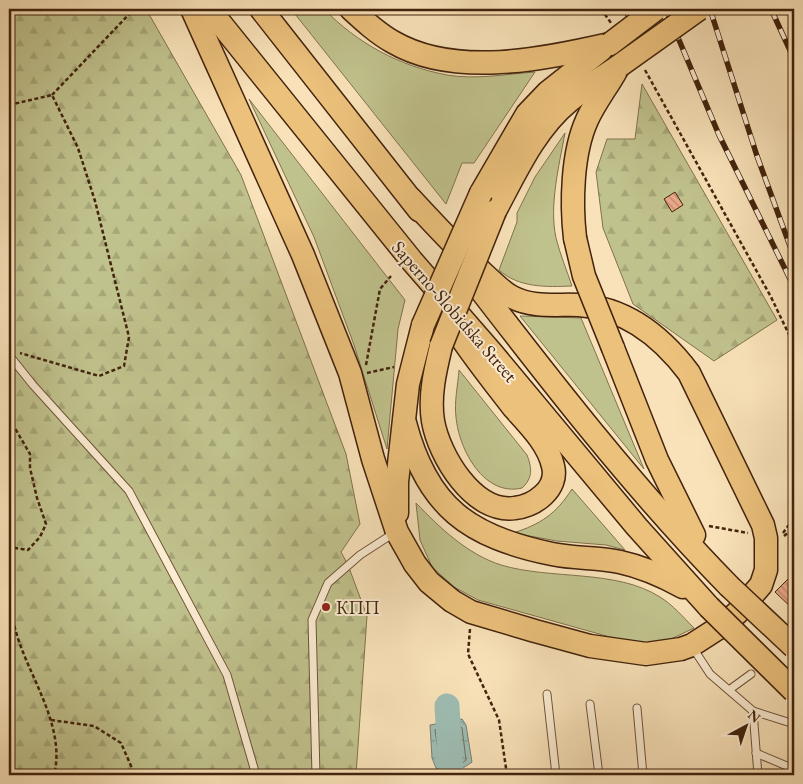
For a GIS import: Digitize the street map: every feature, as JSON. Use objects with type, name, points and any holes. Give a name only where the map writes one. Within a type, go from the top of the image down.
[{"type":"main road","points":[[192,9],[303,254],[350,373],[373,460],[397,532],[415,564],[429,582],[471,612],[590,646],[646,654],[665,652],[692,645],[720,627],[751,598],[761,585],[766,570],[767,554],[763,525],[689,373],[675,355],[653,334],[630,318],[581,305],[530,303],[512,297],[467,258],[410,200]]},
{"type":"main road","name":"Saperno-Slobidska Street","points":[[209,9],[412,262],[704,602]]},
{"type":"main road","name":"Saperno-Slobidska Street","points":[[261,9],[529,353],[643,490],[730,586],[794,647]]},
{"type":"main road","points":[[351,9],[374,30],[394,43],[422,54],[448,59],[525,61],[550,58],[611,34],[656,9]]},
{"type":"main road","points":[[412,262],[472,355],[545,447],[554,467],[553,479],[545,493],[537,501],[525,507],[507,509],[494,505],[474,494],[458,477],[445,455],[433,423],[433,379],[441,346],[495,211],[520,162],[543,129],[567,102],[699,9]]},
{"type":"main road","points":[[397,532],[397,482],[408,384],[423,325],[481,193],[508,142],[527,114],[611,34]]},
{"type":"main road","points":[[619,66],[587,120],[580,146],[571,203],[575,238],[584,276],[657,460],[709,564]]},
{"type":"main road","points":[[405,423],[412,452],[426,480]]},
{"type":"main road","points":[[397,482],[406,471],[414,470],[426,480],[457,516],[472,527],[501,540],[553,554],[620,562],[658,574],[704,602],[794,691]]},
{"type":"lane","points":[[9,354],[33,385],[128,491],[227,675],[256,775]]},
{"type":"lane","points":[[316,775],[312,620],[328,583],[360,555],[382,539],[397,532]]},
{"type":"lane","points":[[692,645],[710,674],[753,711],[794,724]]},
{"type":"lane","points":[[729,690],[751,674]]},
{"type":"lane","points":[[547,694],[556,775]]},
{"type":"lane","points":[[590,704],[598,775]]},
{"type":"lane","points":[[636,708],[643,775]]},
{"type":"lane","points":[[753,711],[758,775]]},
{"type":"lane","points":[[756,753],[794,769]]},
{"type":"path","points":[[9,105],[52,94],[134,9]]},
{"type":"path","points":[[601,9],[611,34]]},
{"type":"path","points":[[642,65],[653,81],[671,118],[771,298],[794,345]]},
{"type":"path","points":[[18,352],[99,376],[124,366],[129,338],[95,201],[78,148],[52,94]]},
{"type":"path","points":[[391,276],[380,289],[365,374],[398,366]]},
{"type":"path","points":[[9,418],[30,454],[30,468],[36,498],[46,524],[40,537],[28,550],[9,547]]},
{"type":"path","points":[[794,518],[777,540],[794,528]]},
{"type":"path","points":[[708,526],[751,533]]},
{"type":"path","points":[[9,607],[20,646],[50,720],[58,760],[54,775]]},
{"type":"path","points":[[471,612],[468,654],[499,720],[507,775]]},
{"type":"path","points":[[50,720],[94,726],[121,743],[136,775]]},
{"type":"green space","points":[[9,9],[146,9],[241,175],[346,454],[360,524],[341,552],[348,565],[367,616],[356,775],[9,775]]},
{"type":"green space","points":[[291,9],[324,9],[350,32],[380,51],[412,66],[429,71],[469,77],[535,72],[474,163],[462,163],[446,204]]},
{"type":"green space","points":[[642,84],[777,320],[714,361],[633,304],[603,228],[596,172],[607,139],[635,139]]},
{"type":"green space","points":[[249,99],[405,300],[398,329],[387,449],[354,345],[314,237]]},
{"type":"green space","points":[[565,133],[554,199],[554,225],[556,238],[572,286],[543,286],[524,283],[507,276],[499,270],[517,222],[517,213],[535,177]]},
{"type":"green space","points":[[520,316],[581,318],[644,469]]},
{"type":"green space","points":[[459,370],[527,455],[530,464],[530,477],[522,488],[508,489],[496,485],[485,478],[468,456],[458,430],[456,417]]},
{"type":"green space","points":[[572,489],[625,550],[606,545],[557,541],[513,533],[540,522],[554,512]]},
{"type":"green space","points":[[416,503],[465,547],[489,560],[520,570],[604,579],[624,582],[643,588],[665,600],[694,628],[667,641],[638,643],[478,600],[454,587],[432,567],[420,540]]},
{"type":"water","points":[[462,719],[466,725],[472,762],[455,771],[436,768],[432,758],[430,725]]},
{"type":"building","points":[[675,192],[683,205],[672,212],[664,199]]},
{"type":"building","points":[[789,578],[794,584],[794,610],[775,592]]},
{"type":"waterway","points":[[447,706],[451,775]]},
{"type":"railway","points":[[626,9],[629,19]]},
{"type":"railway","points":[[666,9],[719,135],[794,287]]},
{"type":"railway","points":[[710,9],[757,156],[794,257]]},
{"type":"railway","points":[[771,9],[794,59]]},
{"type":"place","name":"КПП","points":[[326,607]]}]
